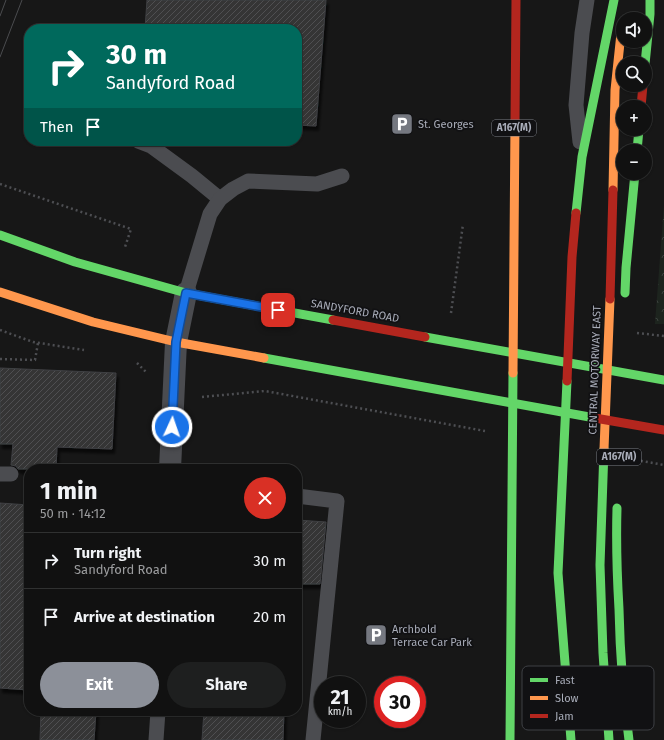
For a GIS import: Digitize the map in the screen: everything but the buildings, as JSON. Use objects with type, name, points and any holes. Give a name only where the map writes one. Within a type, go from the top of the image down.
[{"type":"main road","name":"A167(M)","points":[[510,740],[516,0]]},
{"type":"main road","points":[[565,666],[558,573],[572,257],[582,156],[614,0]]},
{"type":"main road","points":[[646,56],[650,0]]},
{"type":"main road","name":"CENTRAL MOTORWAY EAST","points":[[604,666],[600,565],[611,261],[615,90],[619,48]]},
{"type":"main road","points":[[625,299],[626,268],[634,180]]},
{"type":"main road","name":"SANDYFORD ROAD","points":[[0,235],[75,262],[186,293],[664,380]]},
{"type":"main road","points":[[0,292],[93,322],[176,342],[664,430]]},
{"type":"main road","points":[[622,362],[622,378]]},
{"type":"main road","name":"A167(M)","points":[[620,410],[620,433]]},
{"type":"main road","points":[[617,496],[616,528],[622,666]]},
{"type":"main road","points":[[570,730],[571,740]]},
{"type":"main road","name":"CENTRAL MOTORWAY EAST","points":[[608,730],[609,740]]},
{"type":"main road","points":[[628,730],[629,740]]},
{"type":"street","points":[[170,464],[176,342],[186,293]]},
{"type":"lane","points":[[582,156],[576,105],[582,33],[587,0]]},
{"type":"lane","points":[[151,146],[220,199]]},
{"type":"lane","points":[[186,293],[210,214],[220,199],[232,189],[248,181],[317,184],[342,176]]},
{"type":"lane","points":[[302,497],[338,501],[313,740]]},
{"type":"lane","points":[[156,740],[158,716]]},
{"type":"path","points":[[0,184],[131,229],[125,247],[118,244]]},
{"type":"path","points":[[450,317],[463,224]]},
{"type":"path","points":[[0,330],[32,342],[85,351]]},
{"type":"path","points":[[660,335],[664,336]]},
{"type":"path","points":[[0,359],[35,360],[38,343]]},
{"type":"path","points":[[132,358],[173,399],[265,391],[478,430]]},
{"type":"path","points":[[645,462],[664,465]]},
{"type":"green space","points":[[664,205],[664,324],[655,324]]},
{"type":"tram line","points":[[0,16],[6,0]]},
{"type":"tram line","points":[[0,57],[22,0]]},
{"type":"traffic: fast","points":[[576,213],[582,157],[614,0]]},
{"type":"traffic: fast","points":[[646,56],[650,0]]},
{"type":"traffic: fast","points":[[638,136],[638,144]]},
{"type":"traffic: fast","points":[[625,293],[634,180]]},
{"type":"traffic: fast","points":[[0,235],[75,262],[186,293],[333,320]]},
{"type":"traffic: fast","points":[[425,337],[664,380]]},
{"type":"traffic: fast","points":[[264,358],[595,418]]},
{"type":"traffic: fast","points":[[510,740],[513,373]]},
{"type":"traffic: fast","points":[[565,666],[558,573],[567,381]]},
{"type":"traffic: fast","points":[[604,449],[600,565],[604,666]]},
{"type":"traffic: fast","points":[[617,508],[617,558],[621,666]]},
{"type":"traffic: fast","points":[[570,730],[571,740]]},
{"type":"traffic: fast","points":[[608,730],[609,740]]},
{"type":"traffic: fast","points":[[628,730],[629,740]]},
{"type":"traffic: slow","points":[[613,190],[615,90],[619,48]]},
{"type":"traffic: slow","points":[[513,373],[515,121]]},
{"type":"traffic: slow","points":[[0,292],[93,322],[176,342],[264,358]]},
{"type":"traffic: slow","points":[[604,449],[610,299]]},
{"type":"traffic: jam","points":[[515,121],[516,0]]},
{"type":"traffic: jam","points":[[642,92],[642,100]]},
{"type":"traffic: jam","points":[[610,299],[613,190]]},
{"type":"traffic: jam","points":[[567,381],[572,257],[576,213]]},
{"type":"traffic: jam","points":[[333,320],[425,337]]},
{"type":"traffic: jam","points":[[595,418],[664,430]]},
{"type":"place","name":"St. Georges","points":[[402,124]]},
{"type":"place","name":"Archbold Terrace Car Park","points":[[376,635]]},
{"type":"route","points":[[172,427],[176,342],[186,293],[278,310]]}]
